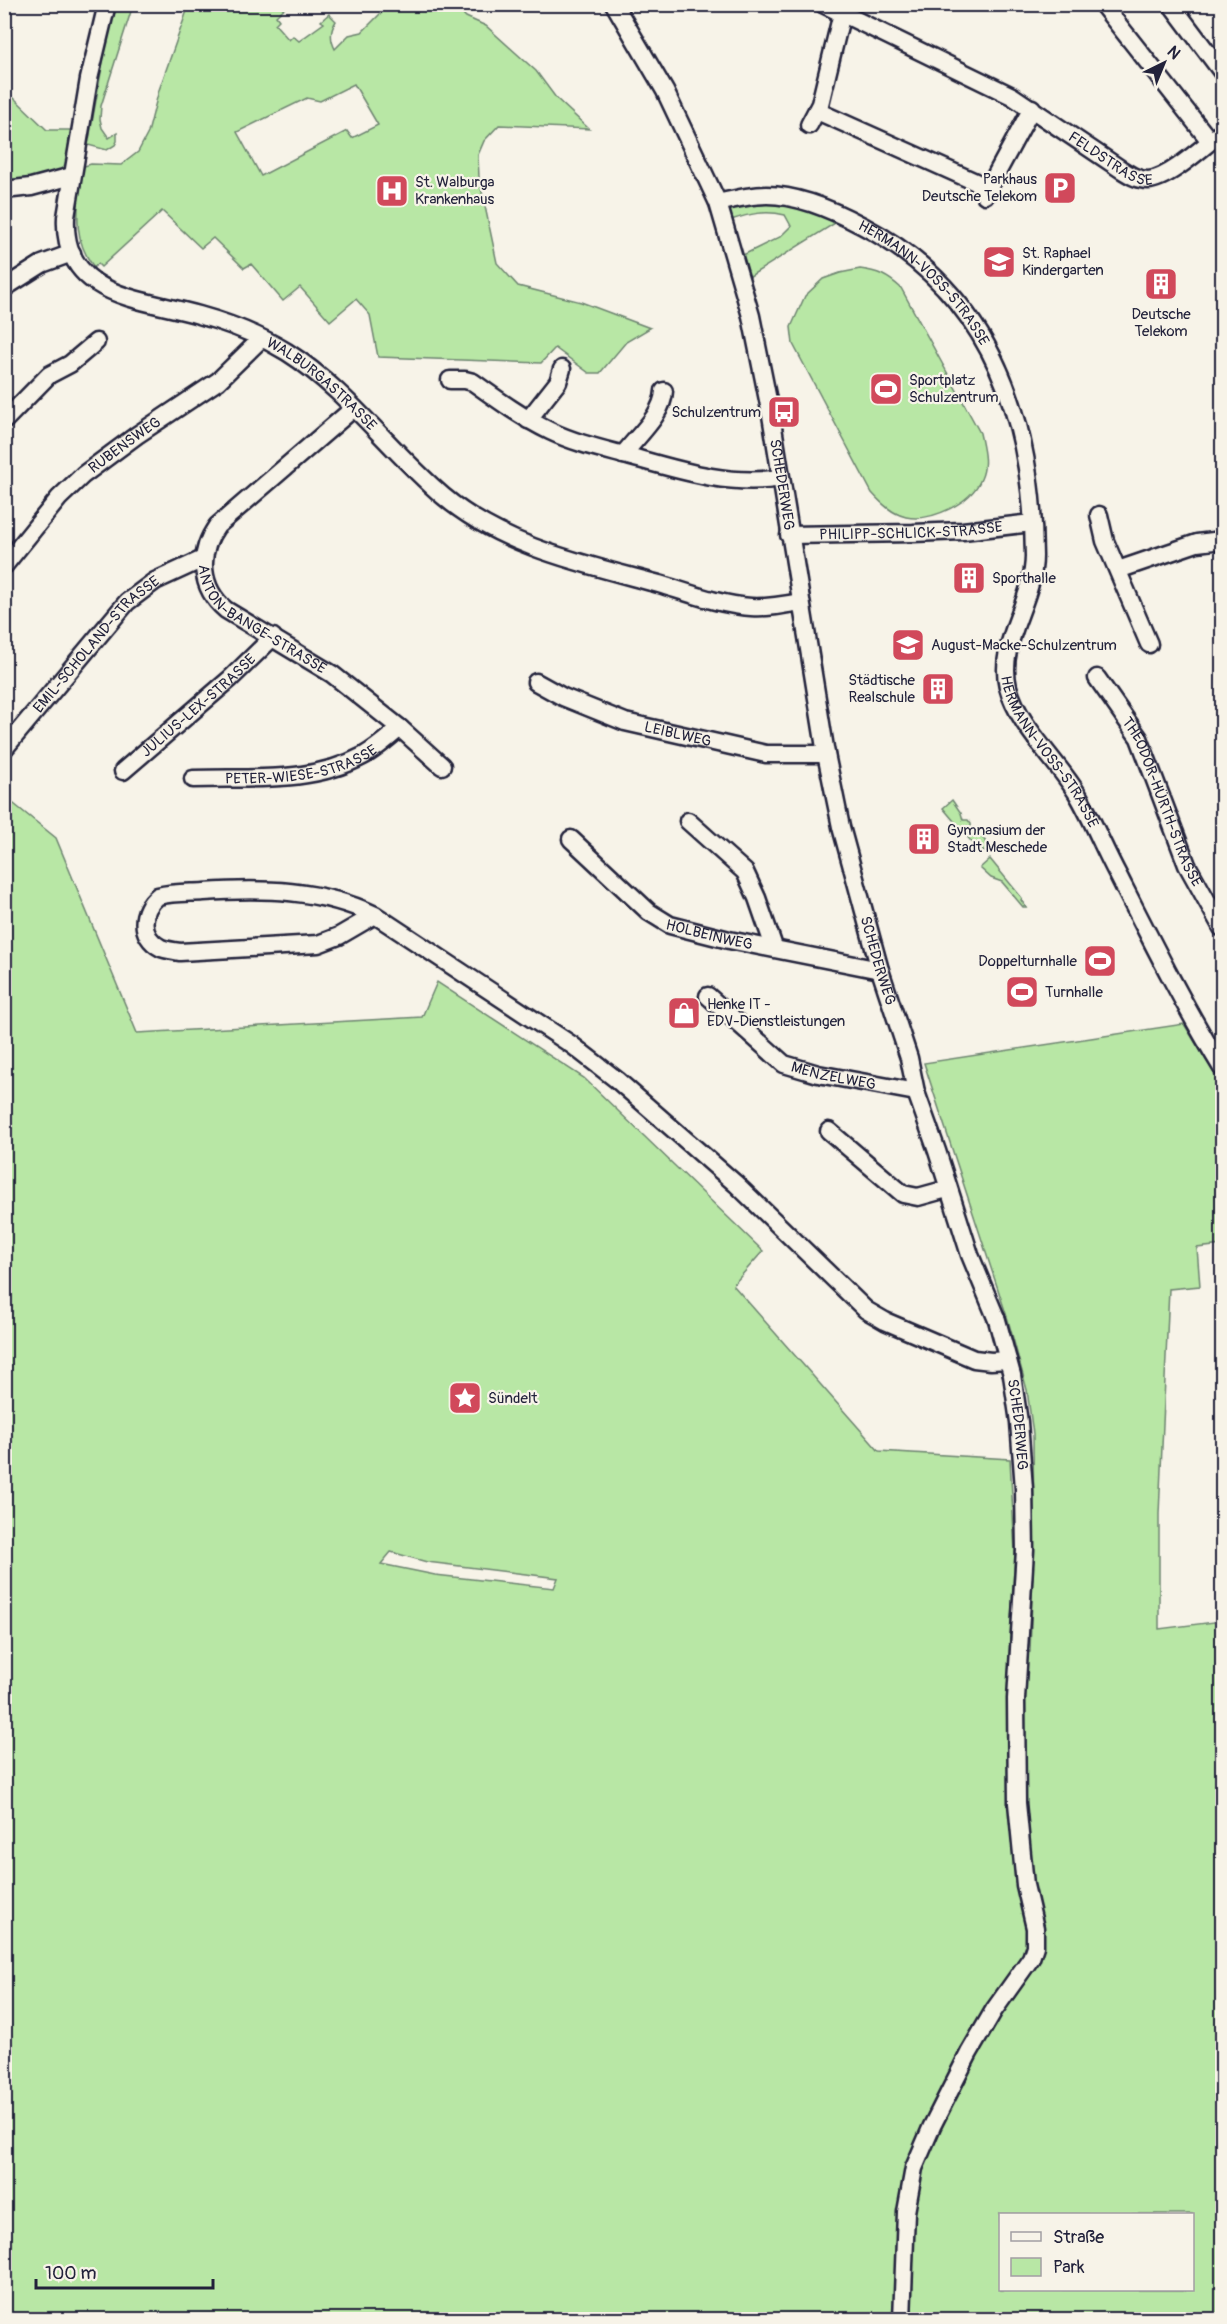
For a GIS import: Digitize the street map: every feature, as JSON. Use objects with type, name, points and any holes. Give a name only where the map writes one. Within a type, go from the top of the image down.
[{"type":"street","name":"WALBURGASTRASSE","points":[[107,4],[89,79],[72,176],[66,226],[72,253],[87,277],[106,290],[201,315],[261,339],[286,352],[306,365],[354,408],[392,449],[443,496],[460,509],[502,533],[549,553],[726,602],[751,607],[800,602]]},
{"type":"street","name":"SCHEDERWEG","points":[[614,4],[665,91],[718,203],[751,316],[769,404],[800,602],[841,827],[880,970],[909,1058],[916,1092],[970,1255],[997,1320],[1008,1360],[1018,1422],[1024,1489],[1025,1550],[1016,1699],[1017,1803],[1025,1885],[1036,1937],[1033,1953],[994,2010],[969,2053],[932,2126],[914,2168],[906,2212],[902,2319]]},
{"type":"street","name":"FELDSTRASSE","points":[[823,4],[1032,108],[1122,170],[1143,179],[1153,179],[1164,175],[1216,136]]},
{"type":"street","points":[[1102,4],[1216,136]]},
{"type":"street","points":[[1171,4],[1222,72]]},
{"type":"street","points":[[842,14],[813,118],[987,191],[1032,108]]},
{"type":"street","points":[[4,190],[31,187],[72,176]]},
{"type":"street","name":"HERMANN-VOSS-STRASSE","points":[[718,203],[772,195],[817,206],[843,216],[894,244],[940,281],[963,307],[975,325],[990,352],[1013,406],[1023,449],[1032,523],[1033,578],[1009,644],[1006,665],[1008,685],[1020,714],[1078,796],[1137,913],[1222,1068]]},
{"type":"street","points":[[4,288],[42,264],[72,253]]},
{"type":"street","name":"RUBENSWEG","points":[[4,566],[59,498],[83,475],[137,435],[218,381],[261,339]]},
{"type":"street","points":[[4,421],[42,381],[70,364],[96,342]]},
{"type":"street","points":[[528,420],[556,386],[562,369]]},
{"type":"street","points":[[450,380],[473,382],[528,420],[566,439],[726,479],[754,482],[781,478]]},
{"type":"street","points":[[623,455],[656,414],[664,399],[664,391]]},
{"type":"street","name":"ANTON-BANGE-STRASSE","points":[[354,408],[223,519],[212,533],[203,559],[205,579],[216,600],[232,614],[332,674],[400,728],[442,766]]},
{"type":"street","points":[[1100,515],[1105,541],[1149,644]]},
{"type":"street","name":"PHILIPP-SCHLICK-STRASSE","points":[[789,535],[923,533],[1032,523]]},
{"type":"street","points":[[1118,570],[1197,543],[1222,540]]},
{"type":"street","name":"EMIL-SCHOLAND-STRASSE","points":[[4,749],[127,602],[155,581],[203,559]]},
{"type":"street","name":"JULIUS-LEX-STRASSE","points":[[123,771],[231,679],[273,637]]},
{"type":"street","name":"THEODOR-HÜRTH-STRASSE","points":[[1097,678],[1139,738],[1187,865],[1222,928]]},
{"type":"street","name":"LEIBLWEG","points":[[536,682],[563,697],[625,722],[766,754],[826,754]]},
{"type":"street","name":"PETER-WIESE-STRASSE","points":[[193,779],[304,775],[326,771],[365,755],[400,728]]},
{"type":"street","points":[[688,820],[747,875],[774,947]]},
{"type":"street","name":"HOLBEINWEG","points":[[571,839],[649,912],[664,922],[718,937],[880,970]]},
{"type":"street","points":[[375,915],[339,936],[318,944],[180,952],[155,944],[144,922],[146,910],[158,896],[218,891],[298,892],[350,903],[375,915],[572,1045],[617,1080],[736,1184],[873,1315],[974,1359],[1008,1360]]},
{"type":"street","name":"MENZELWEG","points":[[708,996],[729,1021],[774,1057],[795,1069],[916,1092]]},
{"type":"street","points":[[829,1131],[903,1194],[914,1197],[947,1189]]},
{"type":"green space","points":[[117,5],[133,5],[101,106],[102,128],[109,138],[117,133],[115,145],[107,150],[88,145],[108,33]]},
{"type":"green space","points":[[189,5],[288,5],[276,16],[279,20],[275,24],[289,40],[293,36],[299,41],[324,23],[321,21],[329,14],[336,21],[331,35],[335,49],[349,35],[362,32],[389,5],[454,5],[466,17],[486,26],[536,71],[556,98],[589,129],[499,125],[484,141],[478,155],[479,178],[497,263],[518,286],[581,302],[650,328],[626,342],[600,373],[589,373],[555,348],[541,363],[378,357],[370,315],[356,299],[330,321],[300,287],[283,301],[251,264],[244,268],[213,238],[201,248],[162,211],[101,267],[98,264],[94,267],[86,256],[79,232],[81,167],[91,164],[121,165],[138,152],[148,133],[159,90]],"holes":[[[354,84],[378,125],[352,138],[347,131],[261,176],[237,132],[307,98],[320,101]]]},
{"type":"green space","points":[[14,98],[47,130],[71,130],[64,173],[5,184],[5,107]]},
{"type":"green space","points":[[794,205],[840,220],[747,278],[741,256],[780,237],[791,226],[785,215],[771,213],[751,214],[731,220],[726,207]]},
{"type":"green space","name":"Sportplatz Schulzentrum","points":[[860,269],[882,275],[901,288],[980,433],[985,462],[981,479],[969,496],[939,514],[916,518],[901,516],[887,508],[872,493],[793,344],[791,327],[805,296],[823,279]]},
{"type":"green space","points":[[4,796],[56,838],[137,1033],[422,1017],[437,982],[584,1078],[763,1251],[733,1285],[879,1451],[1010,1459],[1015,1552],[1009,1655],[1030,1652],[1034,1543],[1033,1434],[1027,1390],[1008,1320],[924,1063],[1184,1024],[1222,1086],[1222,1245],[1197,1248],[1200,1286],[1169,1289],[1159,1514],[1159,1629],[1222,1621],[1222,2319],[5,2319]],"holes":[[[391,1552],[427,1562],[558,1578],[554,1588],[435,1575],[381,1564]]]},
{"type":"green space","points":[[952,800],[963,820],[968,820],[971,829],[978,832],[990,847],[984,852],[978,845],[975,846],[943,808]]},
{"type":"green space","points":[[990,859],[1022,898],[1026,907],[1023,907],[1002,882],[991,878],[980,868]]},
{"type":"place","name":"Parkhaus Deutsche Telekom","points":[[1060,188]]},
{"type":"place","name":"St. Walburga Krankenhaus","points":[[392,191]]},
{"type":"place","name":"St. Raphael Kindergarten","points":[[999,262]]},
{"type":"place","name":"Deutsche Telekom","points":[[1161,284]]},
{"type":"place","name":"Sportplatz Schulzentrum","points":[[886,389]]},
{"type":"place","name":"Schulzentrum","points":[[784,412]]},
{"type":"place","name":"Sporthalle","points":[[969,578]]},
{"type":"place","name":"August-Macke-Schulzentrum","points":[[908,645]]},
{"type":"place","name":"Städtische Realschule","points":[[938,689]]},
{"type":"place","name":"Gymnasium der Stadt Meschede","points":[[924,839]]},
{"type":"place","name":"Doppelturnhalle","points":[[1100,961]]},
{"type":"place","name":"Turnhalle","points":[[1022,992]]},
{"type":"place","name":"Henke IT - EDV-Dienstleistungen","points":[[684,1013]]},
{"type":"place","name":"Sündelt","points":[[465,1398]]}]
